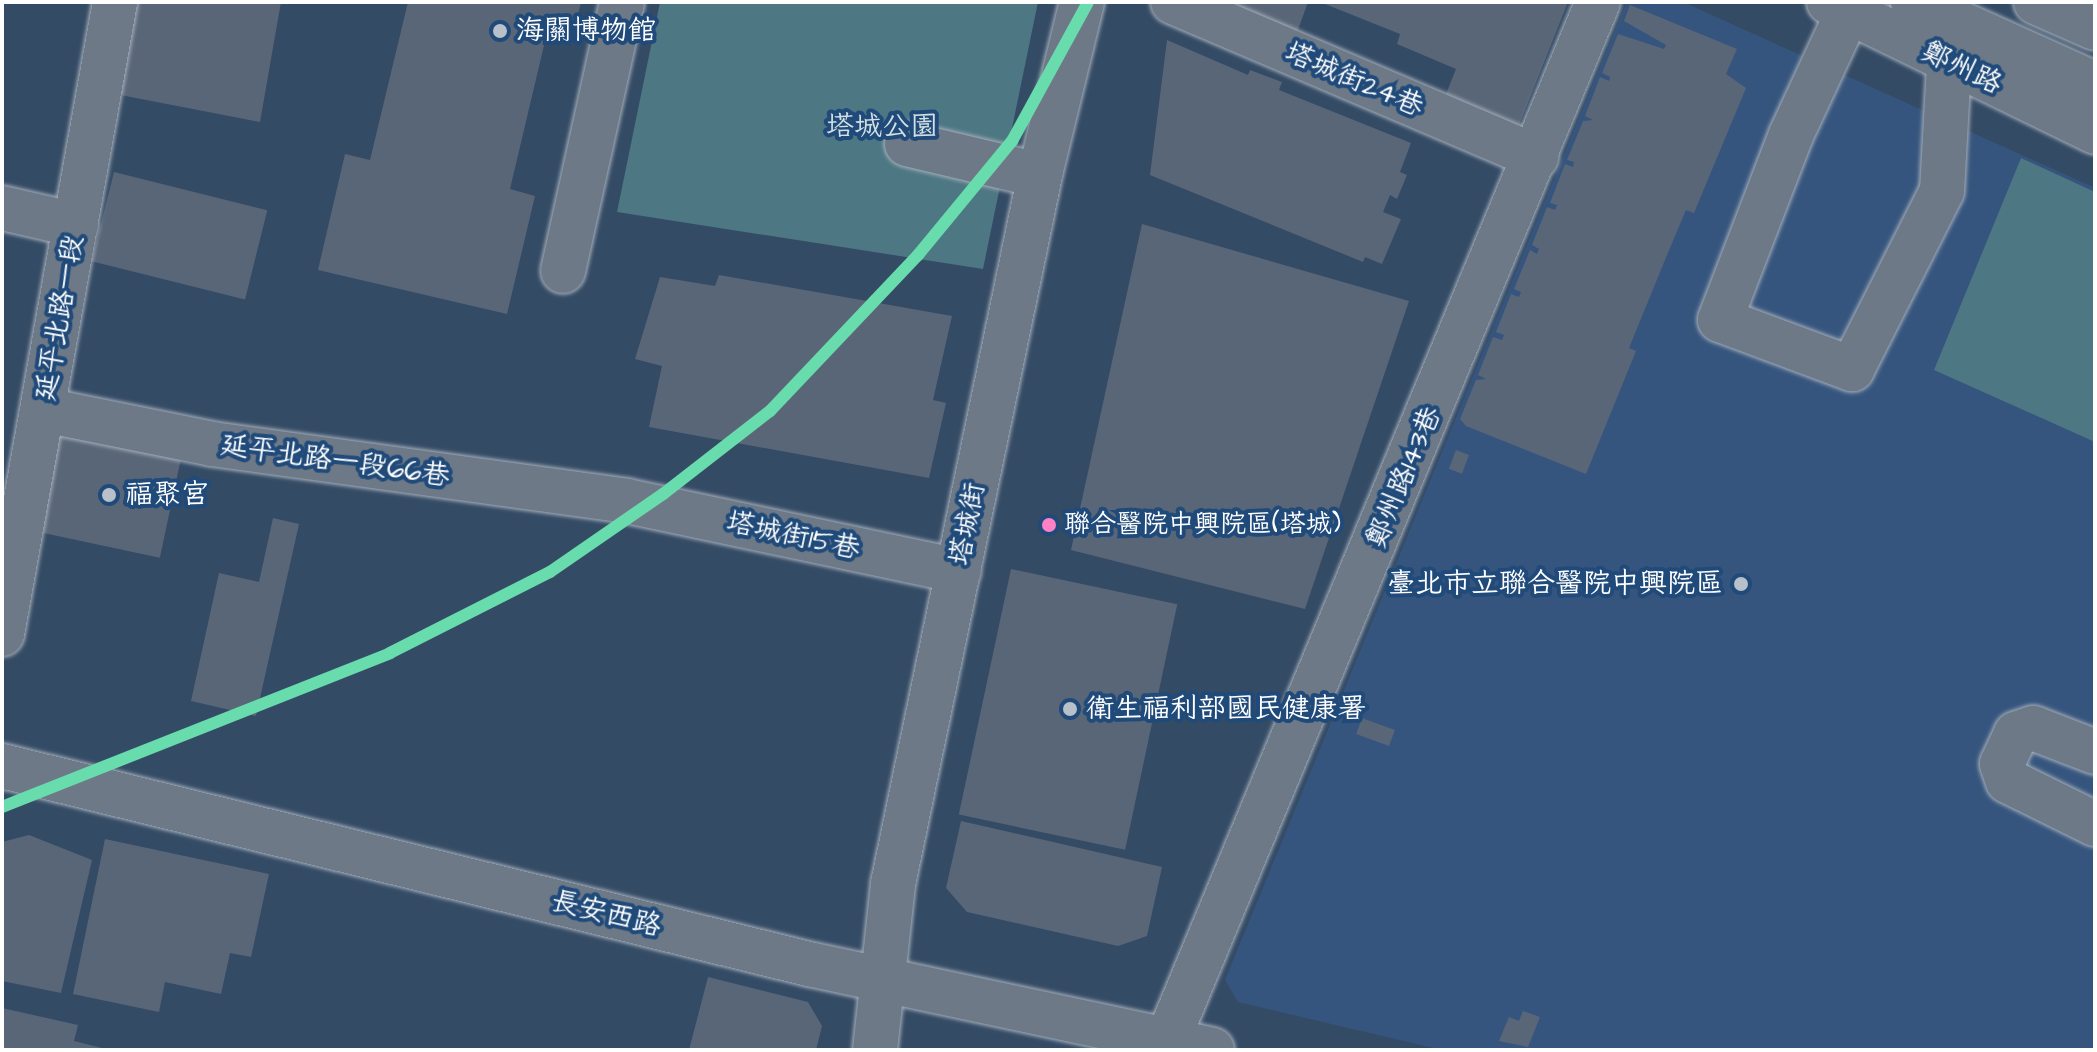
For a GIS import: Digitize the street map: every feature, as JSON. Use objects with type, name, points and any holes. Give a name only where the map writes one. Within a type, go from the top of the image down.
[{"type":"main road","name":"延平北路一段","points":[[2,634],[115,2]]},
{"type":"main road","points":[[563,271],[622,2]]},
{"type":"main road","name":"塔城街","points":[[875,1050],[893,884],[1041,170],[1082,2]]},
{"type":"main road","name":"塔城街24巷","points":[[1173,2],[1536,157]]},
{"type":"main road","name":"鄭州路143巷","points":[[1168,1039],[1598,2]]},
{"type":"main road","points":[[1913,2],[2095,84]]},
{"type":"main road","points":[[2036,2],[2095,28]]},
{"type":"main road","points":[[1839,6],[1720,320],[1852,369],[1942,191],[1949,64]]},
{"type":"main road","name":"鄭州路","points":[[1839,6],[1949,64],[2095,132]]},
{"type":"main road","points":[[907,144],[1030,173],[1041,170]]},
{"type":"main road","points":[[2,208],[76,225]]},
{"type":"main road","name":"延平北路一段66巷","points":[[44,410],[212,444],[627,501]]},
{"type":"main road","name":"塔城街15巷","points":[[627,501],[959,571]]},
{"type":"main road","points":[[2095,752],[2033,728],[2016,734],[2002,764],[2008,781],[2095,824]]},
{"type":"main road","name":"長安西路","points":[[2,766],[883,981],[1212,1050]]},
{"type":"shaded area","name":"臺北市立聯合醫院中興院區","points":[[1627,2],[1683,2],[2095,188],[2095,1050],[1442,1050],[1238,1002],[1225,980]]},
{"type":"green space","name":"塔城公園","points":[[660,2],[1038,2],[983,269],[617,212]]},
{"type":"green space","points":[[2021,158],[2095,192],[2095,442],[1934,370]]},
{"type":"building","points":[[122,2],[281,2],[260,122],[105,92]]},
{"type":"building","points":[[408,2],[581,2],[575,27],[550,20],[510,189],[535,196],[507,314],[318,270],[345,154],[370,160]]},
{"type":"building","points":[[1212,2],[1308,2],[1295,38]]},
{"type":"building","points":[[1320,2],[1568,2],[1517,130],[1444,99],[1456,69],[1397,44],[1400,34]]},
{"type":"building","points":[[1630,5],[1737,49],[1726,74],[1746,88],[1694,213],[1686,210],[1667,255],[1629,348],[1636,351],[1586,474],[1466,426],[1460,419],[1476,380],[1486,379],[1478,375],[1493,337],[1502,340],[1504,335],[1496,332],[1511,294],[1519,297],[1521,292],[1514,289],[1530,250],[1537,254],[1539,249],[1532,245],[1547,207],[1555,210],[1557,205],[1550,203],[1565,164],[1573,167],[1574,162],[1567,160],[1583,121],[1593,120],[1585,116],[1600,77],[1609,81],[1610,77],[1602,73],[1618,34],[1664,49],[1666,45],[1624,21]]},
{"type":"building","points":[[1167,40],[1248,75],[1250,70],[1282,82],[1279,90],[1411,143],[1400,172],[1407,175],[1397,199],[1390,195],[1383,212],[1401,219],[1382,264],[1365,257],[1363,262],[1150,175]]},
{"type":"building","points":[[114,172],[267,210],[245,299],[92,261]]},
{"type":"building","points":[[1142,224],[1409,301],[1305,609],[1071,550]]},
{"type":"building","points":[[719,275],[952,316],[933,400],[946,403],[929,478],[649,427],[662,366],[635,359],[660,277],[715,286]]},
{"type":"building","name":"福聚宮","points":[[59,431],[181,457],[160,558],[38,532]]},
{"type":"building","points":[[1456,450],[1469,455],[1462,474],[1449,469]]},
{"type":"building","points":[[273,518],[299,524],[256,716],[191,701],[219,573],[259,582]]},
{"type":"building","name":"衛生福利部國民健康署","points":[[1011,569],[1177,604],[1125,850],[959,815]]},
{"type":"building","points":[[1362,718],[1395,730],[1389,746],[1356,734]]},
{"type":"building","points":[[961,821],[1162,867],[1147,936],[1118,946],[967,912],[946,888]]},
{"type":"building","points":[[29,835],[92,860],[61,993],[2,981],[2,842]]},
{"type":"building","points":[[105,839],[269,874],[251,957],[230,953],[221,994],[165,982],[159,1012],[73,994]]},
{"type":"building","points":[[708,977],[808,1002],[822,1026],[816,1050],[689,1050]]},
{"type":"building","points":[[2,1008],[78,1025],[74,1041],[110,1050],[2,1050]]},
{"type":"building","points":[[1523,1011],[1540,1017],[1528,1047],[1499,1041],[1509,1017],[1519,1021]]},
{"type":"transit line","points":[[2,807],[390,653],[550,572],[663,494],[770,411],[918,255],[1012,141],[1088,2]]},
{"type":"place","name":"海關博物館","points":[[500,31]]},
{"type":"place","name":"福聚宮","points":[[109,495]]},
{"type":"place","name":"聯合醫院中興院區(塔城)","points":[[1049,525]]},
{"type":"place","name":"臺北市立聯合醫院中興院區","points":[[1741,584]]},
{"type":"place","name":"衛生福利部國民健康署","points":[[1070,709]]}]
